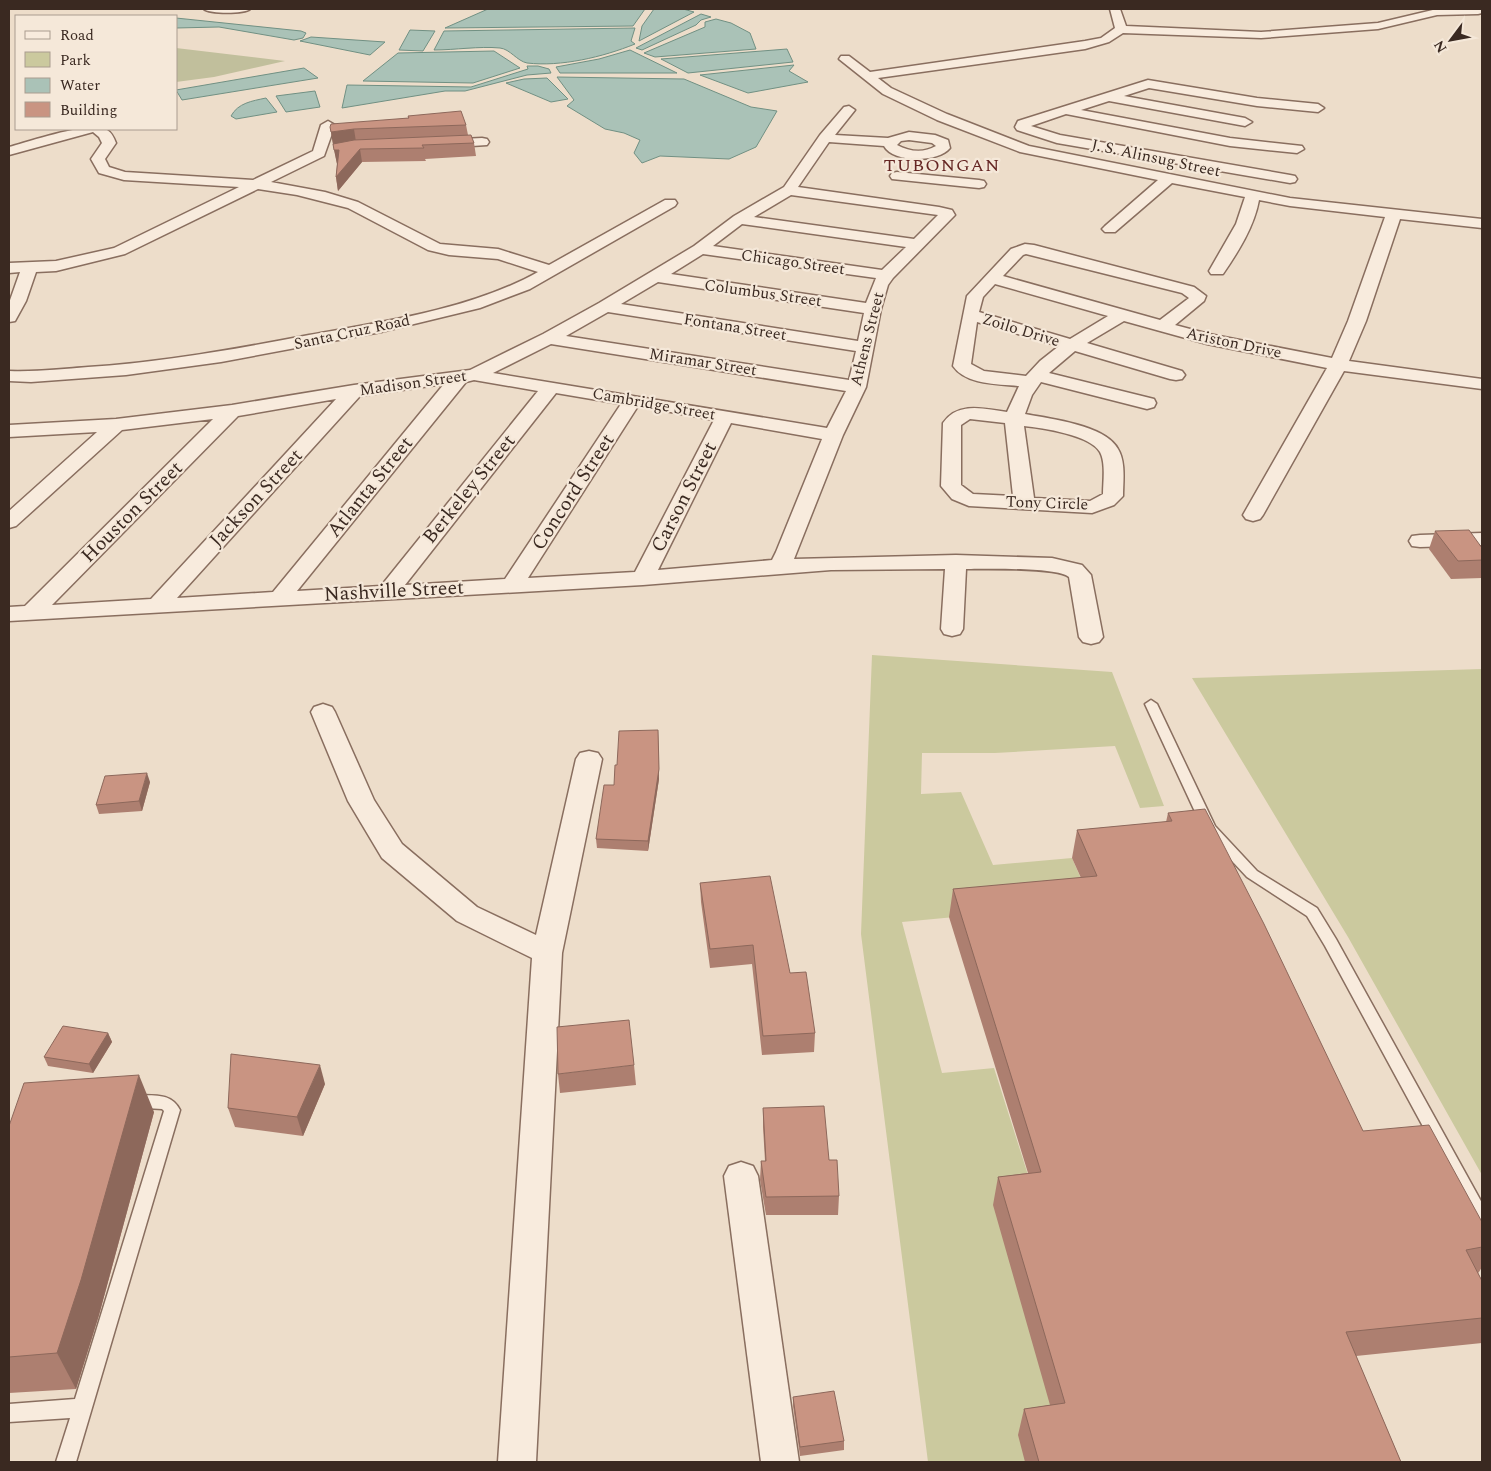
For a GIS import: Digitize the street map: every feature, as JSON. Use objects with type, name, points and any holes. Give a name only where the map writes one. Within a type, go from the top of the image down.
[{"type":"street","points":[[210,9],[244,9]]},
{"type":"street","points":[[1115,9],[1121,28]]},
{"type":"street","points":[[868,76],[1085,45],[1105,40],[1121,28],[1261,35],[1378,26],[1437,12],[1478,11]]},
{"type":"street","name":"J. S. Alinsug Street","points":[[844,58],[887,91],[942,117],[1025,148],[1253,196],[1337,208],[1482,223]]},
{"type":"street","points":[[1290,179],[1057,139],[1022,127],[1023,124],[1148,84],[1257,102],[1318,108]]},
{"type":"street","points":[[1108,97],[1245,122]]},
{"type":"street","points":[[1192,183],[1230,142],[1257,102]]},
{"type":"street","name":"Madison Street","points":[[9,431],[116,424],[232,411],[354,391],[467,376],[549,338],[605,307],[700,249],[739,220],[789,190],[826,138],[849,110]]},
{"type":"street","points":[[1066,110],[1230,142],[1297,149]]},
{"type":"street","points":[[922,136],[942,117]]},
{"type":"street","points":[[319,153],[328,125]]},
{"type":"street","points":[[9,151],[86,130]]},
{"type":"street","points":[[98,130],[105,135],[109,143],[98,159],[104,170],[124,176],[260,183],[353,205],[388,221],[410,236],[434,247],[499,254],[548,270]]},
{"type":"street","points":[[826,138],[890,142],[903,137],[922,136],[943,143],[943,148],[937,153],[910,154],[898,152],[891,147],[890,142]]},
{"type":"street","points":[[424,145],[482,142]]},
{"type":"street","points":[[9,268],[29,269],[56,266],[119,251],[319,153],[337,151]]},
{"type":"street","points":[[789,190],[880,202],[910,154]]},
{"type":"street","points":[[897,176],[979,184]]},
{"type":"street","points":[[1110,229],[1169,178]]},
{"type":"street","points":[[1217,271],[1229,253],[1252,208],[1253,196]]},
{"type":"street","name":"Athens Street","points":[[780,566],[833,435],[857,387],[864,347],[880,285],[886,275],[947,215],[944,212],[880,202]]},
{"type":"street","name":"Santa Cruz Road","points":[[9,376],[31,377],[126,370],[222,358],[372,329],[474,304],[524,286],[548,270],[670,203]]},
{"type":"street","points":[[1253,515],[1338,364],[1357,321],[1394,214]]},
{"type":"street","points":[[739,220],[918,244]]},
{"type":"street","name":"Chicago Street","points":[[700,249],[886,275]]},
{"type":"street","points":[[1147,403],[1034,379],[979,376],[962,366],[970,315],[975,296],[1016,252],[1025,249],[1188,290],[1198,296],[1196,301],[1163,326]]},
{"type":"street","points":[[9,317],[18,302],[29,269]]},
{"type":"street","name":"Columbus Street","points":[[653,276],[873,309]]},
{"type":"street","name":"Ariston Drive","points":[[991,278],[1207,339],[1338,364],[1482,384]]},
{"type":"street","name":"Fontana Street","points":[[605,307],[864,347]]},
{"type":"street","name":"Zoilo Drive","points":[[970,315],[1136,365],[1176,375]]},
{"type":"street","points":[[1024,503],[1014,419],[1034,379],[1072,346],[1122,315]]},
{"type":"street","name":"Miramar Street","points":[[549,338],[857,387]]},
{"type":"street","points":[[1109,395],[1136,365]]},
{"type":"street","name":"Cambridge Street","points":[[467,376],[633,400],[833,435]]},
{"type":"street","name":"Atlanta Street","points":[[280,598],[467,376]]},
{"type":"street","name":"Berkeley Street","points":[[388,592],[551,387]]},
{"type":"street","name":"Jackson Street","points":[[158,605],[354,391]]},
{"type":"street","name":"Concord Street","points":[[513,584],[633,400]]},
{"type":"street","name":"Houston Street","points":[[31,613],[232,411]]},
{"type":"street","name":"Tony Circle","points":[[975,413],[1014,419],[1091,435],[1103,442],[1110,451],[1114,496],[1092,507],[969,500],[959,495],[952,486],[952,423],[965,414],[975,413]]},
{"type":"street","name":"Carson Street","points":[[643,578],[725,417]]},
{"type":"street","points":[[9,522],[116,424]]},
{"type":"street","points":[[1420,541],[1482,539]]},
{"type":"street","points":[[952,629],[956,562]]},
{"type":"street","name":"Nashville Street","points":[[9,614],[643,578],[780,566],[956,562],[1052,565],[1074,570],[1080,575],[1092,637]]},
{"type":"street","points":[[323,712],[361,801],[392,851],[467,914],[547,953]]},
{"type":"street","points":[[517,1462],[547,953],[589,759]]},
{"type":"street","points":[[741,1176],[780,1462]]},
{"type":"lane","points":[[1151,704],[1209,828],[1252,874],[1312,912],[1331,942],[1482,1219]]},
{"type":"lane","points":[[66,1462],[172,1110],[166,1103],[117,1101]]},
{"type":"lane","points":[[9,1413],[81,1408]]},
{"type":"green space","points":[[872,655],[1112,672],[1164,806],[1140,808],[1115,746],[995,753],[922,753],[921,794],[961,792],[993,865],[1072,858],[1092,904],[902,922],[942,1073],[994,1068],[1036,1200],[1144,1374],[1025,1462],[928,1462],[861,934]]},
{"type":"green space","points":[[1482,669],[1482,1175],[1348,937],[1192,678]]},
{"type":"shaded area","points":[[178,48],[285,61],[214,77],[178,82]]},
{"type":"water","points":[[488,9],[645,9],[633,26],[445,28]]},
{"type":"water","points":[[654,9],[683,9],[694,12],[639,41],[642,26]]},
{"type":"water","points":[[701,14],[711,17],[701,20],[696,25],[642,50],[636,48]]},
{"type":"water","points":[[178,18],[306,33],[303,38],[294,40],[219,27],[178,28]]},
{"type":"water","points":[[716,19],[731,23],[750,33],[756,49],[655,57],[644,53],[705,27],[705,22]]},
{"type":"water","points":[[635,28],[631,41],[635,44],[596,57],[554,64],[527,63],[507,50],[500,48],[434,50],[444,31]]},
{"type":"water","points":[[410,30],[435,31],[423,51],[399,50]]},
{"type":"water","points":[[311,37],[385,42],[370,55],[300,41]]},
{"type":"water","points":[[787,49],[793,62],[688,73],[661,59]]},
{"type":"water","points":[[630,50],[677,73],[560,73],[556,67],[599,59]]},
{"type":"water","points":[[494,51],[520,68],[473,83],[363,81],[398,53]]},
{"type":"water","points":[[794,65],[789,71],[808,82],[748,93],[700,75]]},
{"type":"water","points":[[527,66],[549,69],[551,73],[527,75],[465,91],[445,91],[342,108],[347,85],[471,87],[528,69]]},
{"type":"water","points":[[304,68],[318,78],[182,100],[178,90]]},
{"type":"water","points":[[557,77],[684,79],[751,107],[777,111],[756,147],[729,159],[660,156],[642,163],[634,153],[640,140],[624,133],[605,129],[567,106],[574,100]]},
{"type":"water","points":[[547,78],[568,99],[551,102],[506,83],[524,79]]},
{"type":"water","points":[[315,91],[320,107],[286,112],[276,96]]},
{"type":"water","points":[[266,98],[277,112],[236,119],[231,116],[241,105]]},
{"type":"building","points":[[461,111],[466,125],[354,129],[331,132],[330,127],[331,124],[409,118],[408,116]]},
{"type":"building","points":[[471,135],[474,143],[422,145],[424,148],[360,149],[336,177],[339,150],[334,150],[333,144],[354,140]]},
{"type":"building","points":[[1469,530],[1482,548],[1482,560],[1458,561],[1435,531]]},
{"type":"building","points":[[658,730],[659,769],[648,841],[596,839],[604,785],[614,785],[619,731]]},
{"type":"building","points":[[147,773],[139,801],[96,805],[105,776]]},
{"type":"building","points":[[1205,809],[1264,924],[1363,1131],[1429,1125],[1482,1222],[1482,1247],[1466,1250],[1482,1281],[1482,1318],[1346,1332],[1401,1462],[1039,1462],[1024,1409],[1065,1403],[998,1177],[1041,1172],[953,889],[1097,876],[1077,830],[1172,821],[1168,813]]},
{"type":"building","points":[[770,876],[790,973],[806,972],[815,1033],[763,1036],[753,945],[710,949],[700,883]]},
{"type":"building","points":[[629,1020],[634,1065],[558,1074],[557,1027]]},
{"type":"building","points":[[63,1026],[108,1033],[89,1064],[44,1057]]},
{"type":"building","points":[[231,1054],[320,1065],[297,1117],[228,1108]]},
{"type":"building","points":[[139,1075],[81,1280],[57,1353],[9,1357],[9,1126],[24,1083]]},
{"type":"building","points":[[824,1106],[829,1160],[837,1160],[839,1196],[766,1197],[761,1161],[766,1161],[763,1108]]},
{"type":"building","points":[[834,1391],[844,1441],[800,1447],[793,1397]]},
{"type":"district","name":"TUBONGAN","points":[[942,165]]}]
